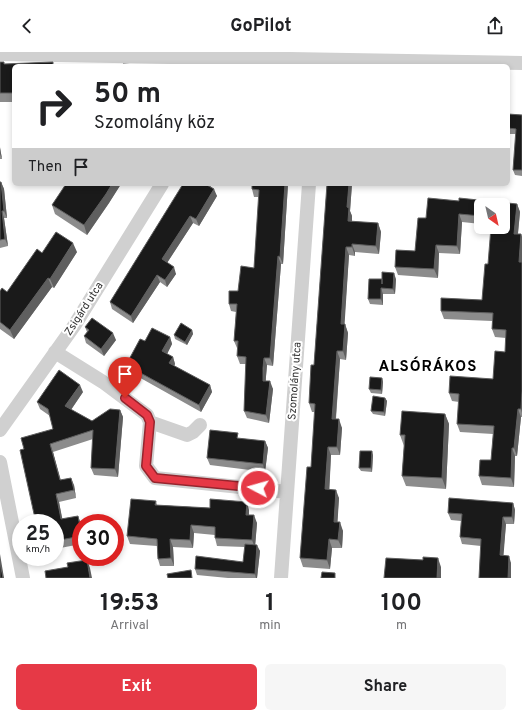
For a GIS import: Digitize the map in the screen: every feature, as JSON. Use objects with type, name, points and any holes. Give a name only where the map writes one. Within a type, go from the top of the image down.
[{"type":"street","points":[[0,54],[106,54],[226,59],[522,63]]},
{"type":"street","name":"Zsigárd utca","points":[[0,430],[74,326],[161,186]]},
{"type":"street","name":"Szomolány utca","points":[[281,578],[308,186]]},
{"type":"street","points":[[55,352],[103,382],[147,415],[150,422],[146,466],[155,478],[287,492]]},
{"type":"street","points":[[150,422],[187,435],[194,432],[200,425]]},
{"type":"street","points":[[0,462],[23,578]]},
{"type":"building","points":[[0,62],[4,62],[4,64],[53,62],[53,64],[12,64],[12,93],[0,93]]},
{"type":"building","points":[[510,114],[522,115],[522,170],[513,170],[516,129],[510,128]]},
{"type":"building","points":[[0,182],[4,211],[2,211],[5,239],[0,240]]},
{"type":"building","points":[[65,186],[111,186],[84,225],[52,205]]},
{"type":"building","points":[[182,186],[209,186],[214,189],[196,219],[190,216],[162,259],[174,267],[165,280],[157,275],[131,316],[110,302]]},
{"type":"building","points":[[252,186],[285,186],[280,257],[278,256],[270,358],[264,358],[263,368],[263,381],[270,381],[266,415],[244,411],[246,357],[237,356],[238,341],[234,341],[237,304],[229,304],[229,291],[238,291],[241,266],[254,268],[259,190],[252,189]]},
{"type":"building","points":[[327,186],[349,186],[347,207],[349,208],[348,221],[378,223],[376,246],[352,244],[352,247],[346,247],[341,324],[345,324],[343,351],[337,351],[332,419],[339,419],[337,447],[328,447],[325,489],[336,490],[334,522],[340,522],[338,540],[329,539],[327,560],[300,558],[307,467],[311,467],[315,404],[309,403],[311,365],[314,365]]},
{"type":"building","points":[[428,198],[459,201],[459,198],[474,200],[474,215],[459,214],[457,246],[436,245],[434,269],[395,267],[396,250],[415,251],[418,218],[426,218]]},
{"type":"building","points":[[510,203],[517,204],[514,234],[521,234],[519,262],[522,262],[522,391],[521,409],[518,409],[514,448],[512,448],[511,478],[479,476],[480,460],[491,460],[494,426],[457,424],[459,394],[449,393],[450,376],[493,379],[495,351],[505,352],[506,330],[492,329],[493,313],[441,311],[441,298],[482,300],[485,264],[488,264],[490,234],[510,234]]},
{"type":"building","points":[[56,232],[73,243],[50,279],[48,278],[10,330],[0,322],[0,291],[2,288],[7,292],[37,249],[42,253]]},
{"type":"building","points":[[382,272],[394,273],[393,289],[381,288],[381,299],[368,299],[369,279],[382,279]]},
{"type":"building","points":[[92,318],[113,333],[101,349],[84,336],[89,330],[85,327]]},
{"type":"building","points":[[181,323],[192,330],[185,342],[174,335]]},
{"type":"building","points":[[152,328],[170,337],[162,351],[173,357],[169,363],[210,385],[199,405],[126,365],[140,339],[145,341]]},
{"type":"building","points":[[59,370],[80,385],[65,406],[92,421],[110,409],[120,410],[115,469],[91,468],[93,430],[50,444],[60,480],[71,478],[74,490],[56,494],[60,514],[34,514],[20,450],[24,449],[21,438],[53,429],[48,409],[37,402]]},
{"type":"building","points":[[370,377],[382,378],[381,390],[369,389]]},
{"type":"building","points":[[373,396],[385,398],[384,412],[371,411]]},
{"type":"building","points":[[402,411],[445,414],[442,478],[402,476],[405,435],[400,435]]},
{"type":"building","points":[[210,430],[238,433],[237,438],[265,441],[263,464],[207,458]]},
{"type":"building","points":[[360,451],[372,451],[371,468],[359,468]]},
{"type":"building","points":[[449,498],[513,503],[512,517],[503,517],[500,555],[509,556],[508,578],[479,578],[481,539],[460,537],[462,514],[448,513]]},
{"type":"building","points":[[131,499],[156,501],[155,505],[210,508],[210,499],[247,502],[246,515],[254,515],[252,540],[215,538],[215,527],[191,525],[190,540],[170,539],[171,558],[158,559],[157,539],[127,536]]},
{"type":"building","points":[[72,517],[72,538],[64,539],[64,518]]},
{"type":"building","points":[[245,544],[257,545],[255,574],[195,569],[196,556],[243,562]]},
{"type":"building","points":[[423,557],[438,558],[437,578],[384,578],[386,558],[423,560]]},
{"type":"building","points":[[0,562],[3,578],[0,578]]},
{"type":"building","points":[[72,562],[72,566],[88,566],[90,578],[46,578],[45,571],[68,567],[67,563]]},
{"type":"building","points":[[191,570],[192,578],[168,578],[167,574]]},
{"type":"building","points":[[322,572],[335,573],[335,578],[321,578]]},
{"type":"district","name":"ALSÓRÁKOS","points":[[428,367]]},
{"type":"route","points":[[125,398],[147,415],[150,422],[146,466],[155,478],[258,488]]}]
